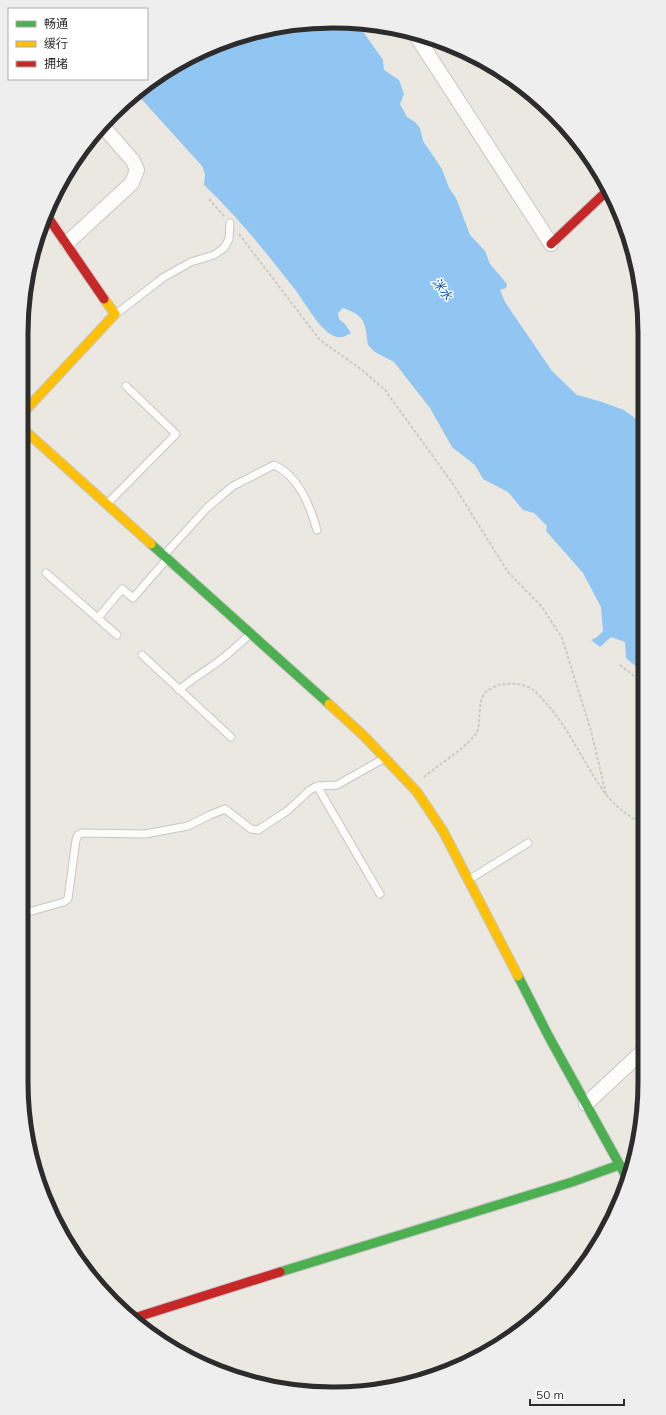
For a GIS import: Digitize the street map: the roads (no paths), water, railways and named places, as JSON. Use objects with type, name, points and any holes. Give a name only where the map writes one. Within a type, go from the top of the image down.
[{"type":"main road","points":[[551,244],[604,193]]},
{"type":"main road","points":[[28,407],[115,314],[80,266],[67,242],[50,219]]},
{"type":"main road","points":[[28,433],[364,736],[412,786],[443,831],[549,1037],[624,1173]]},
{"type":"main road","points":[[139,1317],[555,1186],[572,1182],[619,1165]]},
{"type":"street","points":[[419,40],[551,244]]},
{"type":"street","points":[[67,242],[132,182],[137,170],[133,161],[106,130]]},
{"type":"street","points":[[586,1104],[638,1056]]},
{"type":"lane","points":[[115,314],[164,277],[191,262],[214,255],[224,248],[229,239],[230,223]]},
{"type":"lane","points":[[106,504],[176,434],[126,386]]},
{"type":"lane","points":[[98,618],[122,589],[133,598],[165,557],[208,507],[233,486],[274,465],[283,469],[295,483],[309,505],[317,530]]},
{"type":"lane","points":[[46,573],[117,635]]},
{"type":"lane","points":[[179,690],[196,675],[212,667],[227,655],[250,633]]},
{"type":"lane","points":[[142,655],[231,737]]},
{"type":"lane","points":[[28,912],[64,902],[68,898],[76,840],[78,835],[82,833],[145,834],[188,826],[225,809],[252,829],[258,830],[287,811],[310,790],[317,786],[337,784],[385,758]]},
{"type":"lane","points":[[317,786],[380,894]]},
{"type":"lane","points":[[468,880],[528,843]]},
{"type":"water","name":"洣水","points":[[333,28],[362,30],[383,60],[384,70],[399,80],[404,94],[400,104],[407,117],[415,122],[420,128],[423,141],[442,169],[449,188],[456,198],[470,235],[485,251],[490,264],[507,284],[506,288],[500,290],[505,302],[552,371],[577,395],[624,410],[638,420],[638,668],[626,658],[625,642],[611,637],[600,647],[591,640],[603,631],[601,607],[583,573],[546,531],[547,526],[534,513],[523,510],[508,492],[483,479],[475,465],[452,447],[430,408],[394,362],[375,352],[368,345],[365,326],[360,317],[343,308],[338,313],[339,319],[345,324],[351,333],[343,337],[334,336],[322,327],[261,247],[228,209],[204,185],[205,174],[202,166],[140,97],[147,91],[198,59],[254,38],[313,29]]}]
